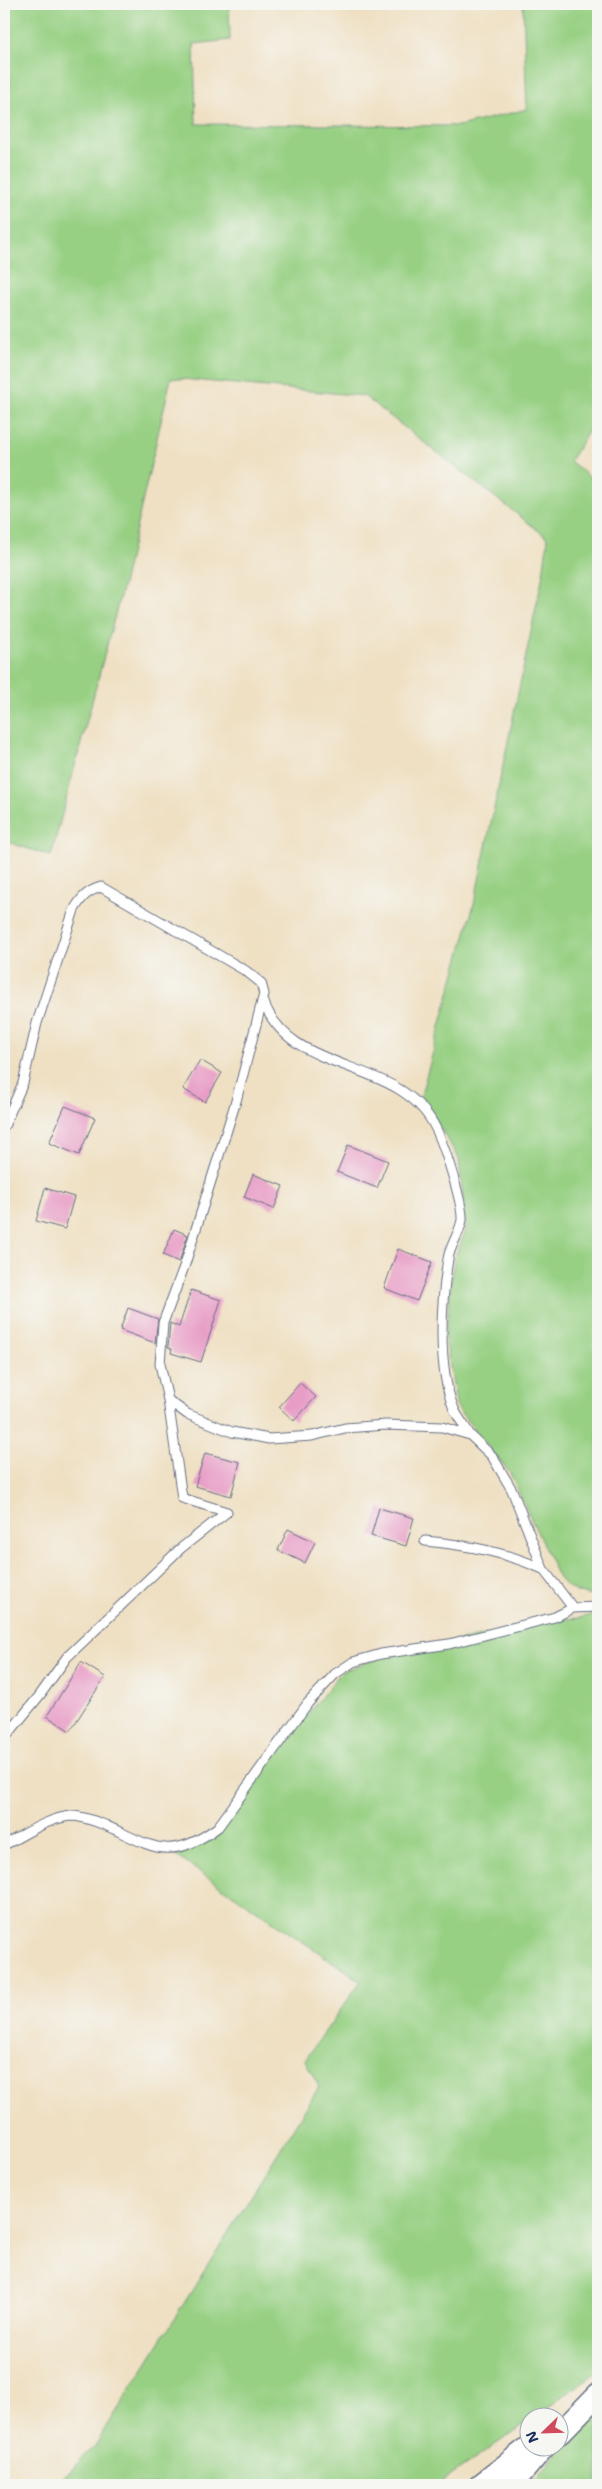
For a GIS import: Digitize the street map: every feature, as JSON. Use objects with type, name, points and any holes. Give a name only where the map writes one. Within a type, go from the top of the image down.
[{"type":"street","points":[[570,2415],[598,2393]]},
{"type":"street","points":[[570,2422],[598,2393]]},
{"type":"street","points":[[480,2485],[520,2454]]},
{"type":"street","points":[[512,2485],[537,2456]]},
{"type":"lane","points":[[4,1126],[23,1083],[38,1023],[74,910],[80,899],[91,890],[101,887],[246,972],[261,983],[264,994],[263,1000],[234,1110],[185,1264],[163,1323],[160,1364],[168,1400],[182,1498],[228,1512],[180,1549],[66,1657],[40,1695],[4,1739]]},
{"type":"lane","points":[[263,1000],[272,1020],[283,1034],[332,1060],[387,1080],[418,1104],[435,1127],[447,1156],[462,1219],[448,1257],[442,1354],[448,1390],[454,1410],[470,1434],[492,1456],[512,1490],[543,1569],[573,1608]]},
{"type":"lane","points":[[168,1400],[187,1414],[232,1432],[269,1439],[312,1436],[346,1428],[386,1425],[442,1427],[470,1434]]},
{"type":"lane","points":[[425,1541],[466,1545],[490,1550],[543,1569]]},
{"type":"lane","points":[[4,1845],[35,1829],[72,1816],[95,1821],[145,1843],[167,1850],[201,1840],[218,1827],[308,1703],[335,1674],[353,1662],[381,1654],[449,1644],[555,1617],[573,1608],[598,1607]]},
{"type":"green space","points":[[4,4],[229,4],[230,40],[194,44],[196,124],[459,126],[527,109],[523,4],[598,4],[598,415],[570,461],[598,484],[598,1596],[586,1595],[576,1591],[558,1577],[510,1473],[457,1408],[445,1337],[454,1259],[466,1230],[459,1159],[421,1095],[474,904],[543,574],[548,538],[364,396],[171,378],[123,585],[51,856],[4,841]]},
{"type":"green space","points":[[598,1613],[598,2371],[550,2406],[520,2406],[520,2427],[438,2485],[55,2485],[95,2446],[319,2087],[305,2060],[361,1981],[170,1852],[206,1842],[342,1671],[379,1658],[553,1620],[580,1618]]},
{"type":"green space","points":[[598,2411],[598,2485],[530,2485],[556,2456],[570,2456],[570,2440],[590,2417]]},
{"type":"building","points":[[200,1060],[222,1073],[205,1102],[183,1089]]},
{"type":"building","points":[[65,1106],[95,1118],[79,1155],[49,1143]]},
{"type":"building","points":[[348,1145],[388,1161],[377,1188],[337,1172]]},
{"type":"building","points":[[253,1174],[283,1186],[274,1209],[244,1197]]},
{"type":"building","points":[[45,1188],[74,1197],[65,1229],[36,1221]]},
{"type":"building","points":[[174,1229],[188,1235],[179,1262],[163,1255]]},
{"type":"building","points":[[398,1249],[432,1262],[417,1301],[384,1288]]},
{"type":"building","points":[[191,1290],[221,1300],[201,1362],[171,1353],[172,1349],[168,1347],[170,1323],[179,1327]]},
{"type":"building","points":[[128,1308],[158,1319],[155,1343],[120,1330]]},
{"type":"building","points":[[300,1383],[316,1397],[294,1421],[279,1407]]},
{"type":"building","points":[[205,1453],[240,1462],[231,1496],[195,1486]]},
{"type":"building","points":[[379,1508],[414,1518],[406,1546],[371,1536]]},
{"type":"building","points":[[288,1529],[315,1542],[305,1563],[278,1550]]},
{"type":"building","points":[[81,1662],[105,1677],[70,1731],[47,1716]]}]
